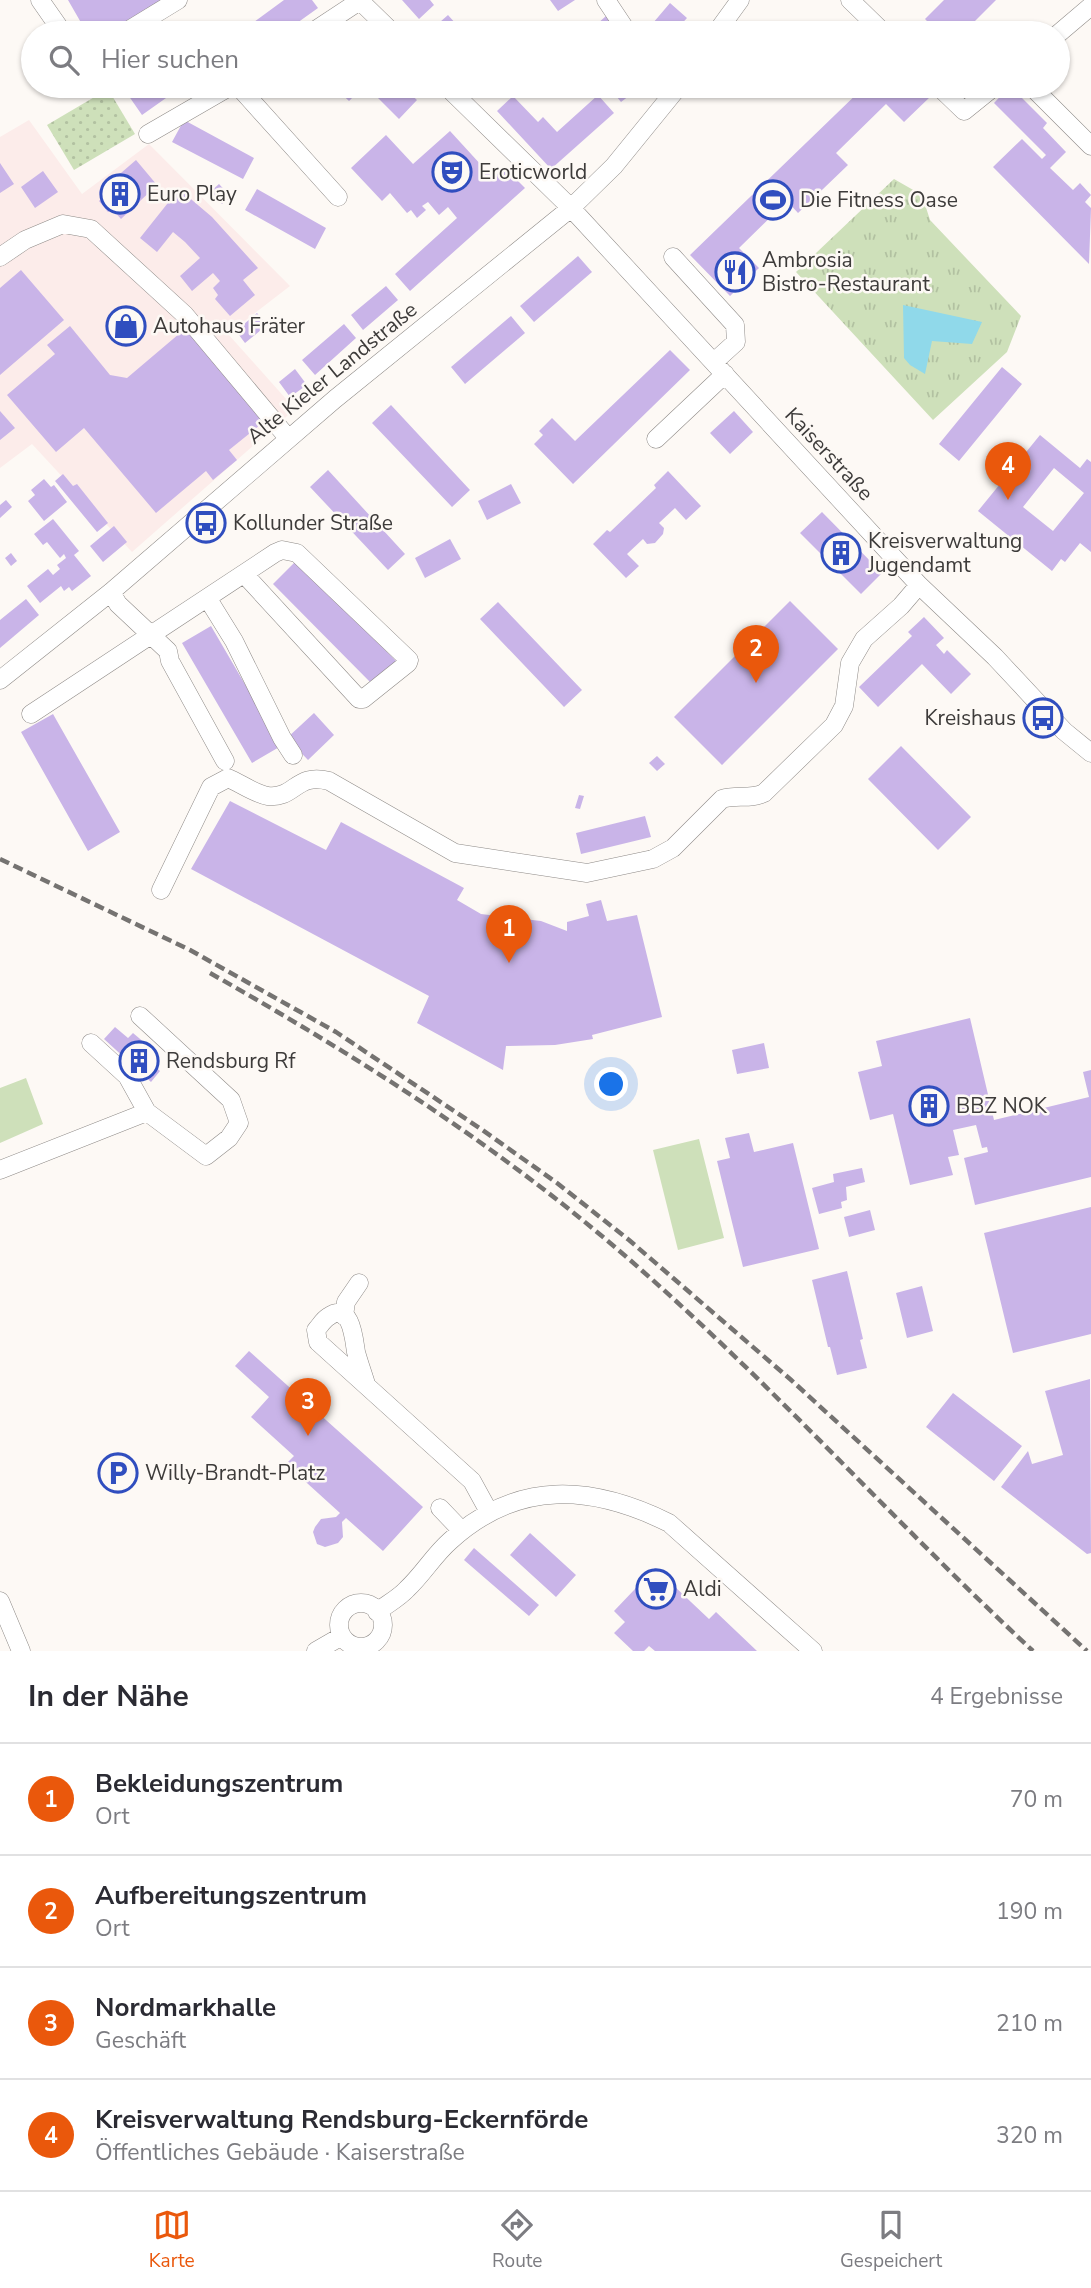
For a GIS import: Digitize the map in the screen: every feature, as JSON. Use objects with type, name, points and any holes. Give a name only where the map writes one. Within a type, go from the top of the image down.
[{"type":"street","points":[[40,0],[55,21]]},
{"type":"street","points":[[144,21],[178,0]]},
{"type":"street","points":[[329,21],[360,0],[381,21]]},
{"type":"street","points":[[606,0],[620,21]]},
{"type":"street","points":[[725,21],[740,0]]},
{"type":"street","points":[[850,0],[872,21]]},
{"type":"street","points":[[1070,24],[1091,6]]},
{"type":"street","points":[[148,134],[210,98]]},
{"type":"street","points":[[249,98],[338,197]]},
{"type":"street","name":"Kaiserstraße","points":[[458,98],[571,208],[919,585],[995,657],[1064,731],[1091,753]]},
{"type":"street","name":"Alte Kieler Landstraße","points":[[0,680],[111,592],[288,438],[571,208],[614,166],[664,98]]},
{"type":"street","points":[[950,98],[964,111],[980,98]]},
{"type":"street","points":[[1043,98],[1091,146]]},
{"type":"street","points":[[0,257],[25,240],[63,224],[91,229],[185,315],[288,438]]},
{"type":"street","points":[[656,439],[719,368],[736,342],[735,325],[673,257]]},
{"type":"street","points":[[31,714],[151,634],[208,599],[244,574],[275,553],[282,550],[297,553],[389,639],[409,660],[408,663],[363,699],[359,699],[244,574]]},
{"type":"street","points":[[162,890],[211,786],[228,778],[265,796],[278,796],[302,781],[315,777],[329,781],[455,853],[587,873],[653,859],[673,848],[722,799],[730,796],[753,798],[764,793],[834,726],[844,706],[850,663],[864,639],[901,606],[919,585]]},
{"type":"street","points":[[111,592],[118,604],[168,651],[170,661],[225,761]]},
{"type":"street","points":[[208,599],[234,641],[293,755]]},
{"type":"street","points":[[91,1043],[127,1076],[147,1112],[206,1156],[229,1138],[239,1123],[231,1100],[140,1016]]},
{"type":"street","points":[[0,1170],[147,1112]]},
{"type":"street","points":[[344,1316],[345,1302],[359,1283]]},
{"type":"street","points":[[366,1384],[356,1352],[352,1325],[344,1316],[328,1316],[316,1330],[316,1344],[366,1384],[472,1480],[489,1512]]},
{"type":"street","points":[[377,1612],[406,1590],[449,1542],[489,1512],[527,1498],[573,1493],[609,1499],[641,1509],[669,1523],[804,1648]]},
{"type":"street","points":[[440,1508],[462,1531]]},
{"type":"street","points":[[0,1601],[21,1651]]},
{"type":"street","points":[[367,1605],[377,1612],[383,1645],[356,1647],[349,1644],[342,1636],[339,1625],[340,1618],[349,1607],[367,1605]]},
{"type":"street","points":[[316,1651],[342,1636]]},
{"type":"shaded area","points":[[29,120],[82,194],[149,144],[290,286],[228,334],[295,409],[132,552],[32,444],[0,468],[0,137]]},
{"type":"green space","points":[[93,98],[113,98],[135,134],[74,170],[47,125]]},
{"type":"green space","points":[[894,179],[922,195],[930,220],[1021,316],[1007,352],[933,420],[796,272]]},
{"type":"green space","points":[[26,1078],[43,1124],[0,1143],[0,1088]]},
{"type":"green space","points":[[699,1139],[724,1238],[678,1250],[653,1150]]},
{"type":"water","points":[[903,305],[982,322],[972,344],[932,341],[925,374],[904,358]]},
{"type":"building","points":[[68,0],[167,0],[129,21],[80,21]]},
{"type":"building","points":[[284,0],[312,0],[318,8],[300,21],[255,21]]},
{"type":"building","points":[[402,0],[430,0],[434,5],[419,19]]},
{"type":"building","points":[[550,0],[575,0],[558,11]]},
{"type":"building","points":[[944,0],[996,0],[975,21],[925,19]]},
{"type":"building","points":[[670,3],[687,18],[684,21],[655,21]]},
{"type":"building","points":[[448,15],[453,21],[441,21]]},
{"type":"building","points":[[130,98],[166,98],[142,115]]},
{"type":"building","points":[[378,98],[417,100],[399,119]]},
{"type":"building","points":[[511,98],[515,98],[538,122],[543,117],[557,132],[595,98],[601,98],[614,113],[551,169],[497,111]]},
{"type":"building","points":[[853,98],[929,98],[904,122],[886,104],[836,153],[848,165],[798,213],[787,201],[739,248],[759,268],[730,296],[690,255]]},
{"type":"building","points":[[999,98],[1022,98],[1047,123],[1043,128],[1066,152],[1050,168],[1073,190],[1080,183],[1091,195],[1085,202],[1091,208],[1089,264],[993,167],[1022,139],[1042,159],[1046,155],[994,103]]},
{"type":"building","points":[[184,120],[254,158],[243,179],[172,142]]},
{"type":"building","points":[[450,131],[493,178],[504,167],[525,188],[410,291],[395,274],[457,218],[448,207],[439,215],[428,202],[422,206],[426,210],[417,218],[411,210],[407,213],[390,193],[382,201],[351,168],[386,135],[413,164]]},
{"type":"building","name":"Euro Play","points":[[136,160],[157,185],[121,219],[112,209],[108,212],[99,201],[103,197],[99,192]]},
{"type":"building","points":[[0,163],[14,184],[0,193]]},
{"type":"building","points":[[43,171],[58,192],[35,208],[21,187]]},
{"type":"building","points":[[219,184],[231,197],[222,204],[210,192]]},
{"type":"building","points":[[179,189],[212,217],[258,268],[243,280],[255,295],[230,316],[215,299],[218,295],[213,288],[220,281],[213,273],[192,291],[180,276],[200,258],[185,242],[173,232],[157,252],[140,238]]},
{"type":"building","points":[[257,189],[326,228],[315,249],[245,210]]},
{"type":"building","points":[[578,256],[592,272],[534,322],[520,306]]},
{"type":"building","points":[[21,270],[64,320],[0,375],[0,288]]},
{"type":"building","points":[[386,286],[398,300],[363,330],[351,315]]},
{"type":"building","points":[[257,313],[267,325],[245,343],[236,331]]},
{"type":"building","points":[[511,316],[525,333],[465,384],[451,367]]},
{"type":"building","points":[[344,324],[356,338],[315,375],[302,360]]},
{"type":"building","points":[[70,326],[110,375],[127,378],[186,328],[265,421],[229,450],[237,460],[213,480],[206,471],[156,513],[84,428],[56,452],[7,395],[55,354],[47,345]]},
{"type":"building","points":[[670,350],[690,370],[573,484],[534,444],[543,435],[539,431],[552,418],[575,441]]},
{"type":"building","points":[[1002,367],[1022,384],[959,461],[939,444]]},
{"type":"building","points":[[295,369],[307,385],[290,397],[279,382]]},
{"type":"building","points":[[391,405],[470,490],[452,507],[372,423]]},
{"type":"building","points":[[0,411],[15,428],[0,440]]},
{"type":"building","points":[[734,411],[753,432],[730,454],[710,433]]},
{"type":"building","points":[[1040,435],[1080,468],[1087,459],[1091,462],[1091,552],[1080,543],[1065,562],[1061,559],[1052,571],[978,511]],"holes":[[[1054,468],[1084,493],[1053,531],[1023,507]]]},
{"type":"building","points":[[328,470],[405,554],[388,570],[310,487]]},
{"type":"building","points":[[668,471],[701,506],[686,520],[675,508],[659,523],[664,528],[663,534],[655,543],[647,544],[643,539],[627,554],[639,566],[626,578],[593,544],[607,530],[610,532],[656,488],[654,485]]},
{"type":"building","points":[[63,474],[73,486],[77,484],[108,523],[97,532],[55,481]]},
{"type":"building","points":[[44,479],[51,487],[54,485],[67,502],[44,521],[28,501],[35,495],[31,490]]},
{"type":"building","points":[[511,484],[521,503],[487,520],[478,501]]},
{"type":"building","points":[[6,500],[12,507],[0,518],[0,505]]},
{"type":"building","name":"Kreisverwaltung Jugendamt","points":[[822,512],[882,573],[861,594],[800,533]]},
{"type":"building","points":[[53,519],[79,551],[74,555],[91,576],[72,591],[69,587],[64,591],[61,586],[40,603],[27,586],[48,569],[53,575],[60,569],[57,565],[66,558],[64,554],[60,558],[47,542],[43,545],[34,534]]},
{"type":"building","points":[[114,526],[127,542],[103,562],[90,546]]},
{"type":"building","points":[[450,539],[461,559],[425,578],[415,558]]},
{"type":"building","points":[[11,553],[17,561],[11,566],[5,558]]},
{"type":"building","points":[[297,560],[396,661],[372,684],[273,584]]},
{"type":"building","points":[[26,599],[39,615],[0,648],[0,620]]},
{"type":"building","points":[[790,601],[838,649],[722,765],[674,717]]},
{"type":"building","points":[[498,602],[582,690],[564,707],[480,619]]},
{"type":"building","points":[[924,617],[944,638],[936,645],[944,654],[947,650],[971,674],[951,694],[922,664],[878,707],[859,687],[912,636],[908,632]]},
{"type":"building","points":[[211,626],[281,746],[252,763],[182,643]]},
{"type":"building","points":[[314,713],[334,735],[308,760],[287,738]]},
{"type":"building","points":[[53,714],[120,832],[88,851],[21,732]]},
{"type":"building","points":[[901,746],[971,817],[938,850],[868,779]]},
{"type":"building","points":[[657,756],[665,764],[657,771],[649,763]]},
{"type":"building","points":[[579,795],[584,796],[580,809],[575,808]]},
{"type":"building","points":[[230,801],[326,850],[341,822],[464,888],[457,900],[481,914],[541,921],[567,931],[567,922],[589,916],[586,904],[601,900],[607,921],[637,915],[662,1017],[592,1035],[593,1039],[555,1045],[506,1046],[503,1070],[417,1023],[429,996],[191,869]]},
{"type":"building","points":[[645,816],[651,837],[581,854],[576,833]]},
{"type":"building","name":"BBZ NOK","points":[[970,1018],[994,1120],[1089,1097],[1083,1072],[1091,1070],[1091,1177],[975,1205],[964,1158],[988,1152],[987,1147],[982,1148],[976,1125],[953,1130],[959,1155],[948,1157],[953,1175],[910,1185],[893,1114],[870,1120],[858,1072],[882,1066],[876,1041]]},
{"type":"building","name":"Rendsburg Rf","points":[[115,1027],[128,1038],[133,1033],[146,1044],[138,1052],[160,1071],[151,1082],[104,1039]]},
{"type":"building","points":[[764,1043],[769,1068],[737,1074],[732,1050]]},
{"type":"building","points":[[749,1133],[754,1152],[793,1143],[819,1249],[743,1267],[717,1161],[730,1158],[725,1138]]},
{"type":"building","points":[[862,1168],[865,1182],[846,1187],[847,1200],[841,1202],[842,1208],[819,1214],[812,1188],[834,1182],[833,1174]]},
{"type":"building","points":[[1091,1207],[1091,1334],[1013,1353],[984,1233]]},
{"type":"building","points":[[870,1210],[875,1230],[849,1237],[844,1217]]},
{"type":"building","points":[[847,1271],[867,1368],[837,1375],[812,1280]]},
{"type":"building","points":[[922,1286],[933,1331],[907,1338],[896,1293]]},
{"type":"building","points":[[249,1351],[423,1507],[383,1551],[346,1518],[342,1522],[343,1537],[338,1543],[325,1547],[317,1544],[313,1532],[315,1527],[321,1519],[336,1517],[340,1513],[286,1464],[294,1456],[251,1417],[269,1397],[235,1366]]},
{"type":"building","points":[[1090,1379],[1091,1553],[1087,1554],[1001,1487],[1028,1451],[1032,1464],[1063,1455],[1045,1391]]},
{"type":"building","points":[[953,1393],[1022,1446],[994,1481],[926,1427]]},
{"type":"building","points":[[530,1533],[576,1575],[556,1597],[510,1555]]},
{"type":"building","points":[[474,1548],[539,1605],[529,1616],[464,1560]]},
{"type":"building","name":"Aldi","points":[[655,1568],[709,1619],[716,1612],[757,1651],[655,1651],[649,1646],[644,1651],[633,1651],[614,1633],[625,1622],[614,1611]]},
{"type":"railway","points":[[0,859],[190,950],[336,1032],[557,1183],[629,1240],[790,1379],[1087,1651]]},
{"type":"railway","points":[[210,973],[318,1036],[424,1103],[575,1214],[728,1350],[1033,1651]]},
{"type":"place","name":"Eroticworld","points":[[452,172]]},
{"type":"place","name":"Euro Play","points":[[120,194]]},
{"type":"place","name":"Die Fitness Oase","points":[[773,200]]},
{"type":"place","name":"Ambrosia Bistro-Restaurant","points":[[735,272]]},
{"type":"place","name":"Autohaus Fräter","points":[[126,326]]},
{"type":"place","name":"Kreisverwaltung Rendsburg-Eckernförde","points":[[1008,500]]},
{"type":"place","name":"Kollunder Straße","points":[[206,523]]},
{"type":"place","name":"Kreisverwaltung Jugendamt","points":[[841,553]]},
{"type":"place","name":"Aufbereitungszentrum","points":[[756,683]]},
{"type":"place","name":"Kreishaus","points":[[1043,718]]},
{"type":"place","name":"Bekleidungszentrum","points":[[509,963]]},
{"type":"place","name":"Rendsburg Rf","points":[[139,1061]]},
{"type":"place","name":"BBZ NOK","points":[[929,1106]]},
{"type":"place","name":"Nordmarkhalle","points":[[308,1436]]},
{"type":"place","name":"Willy-Brandt-Platz","points":[[118,1473]]},
{"type":"place","name":"Aldi","points":[[656,1589]]}]
